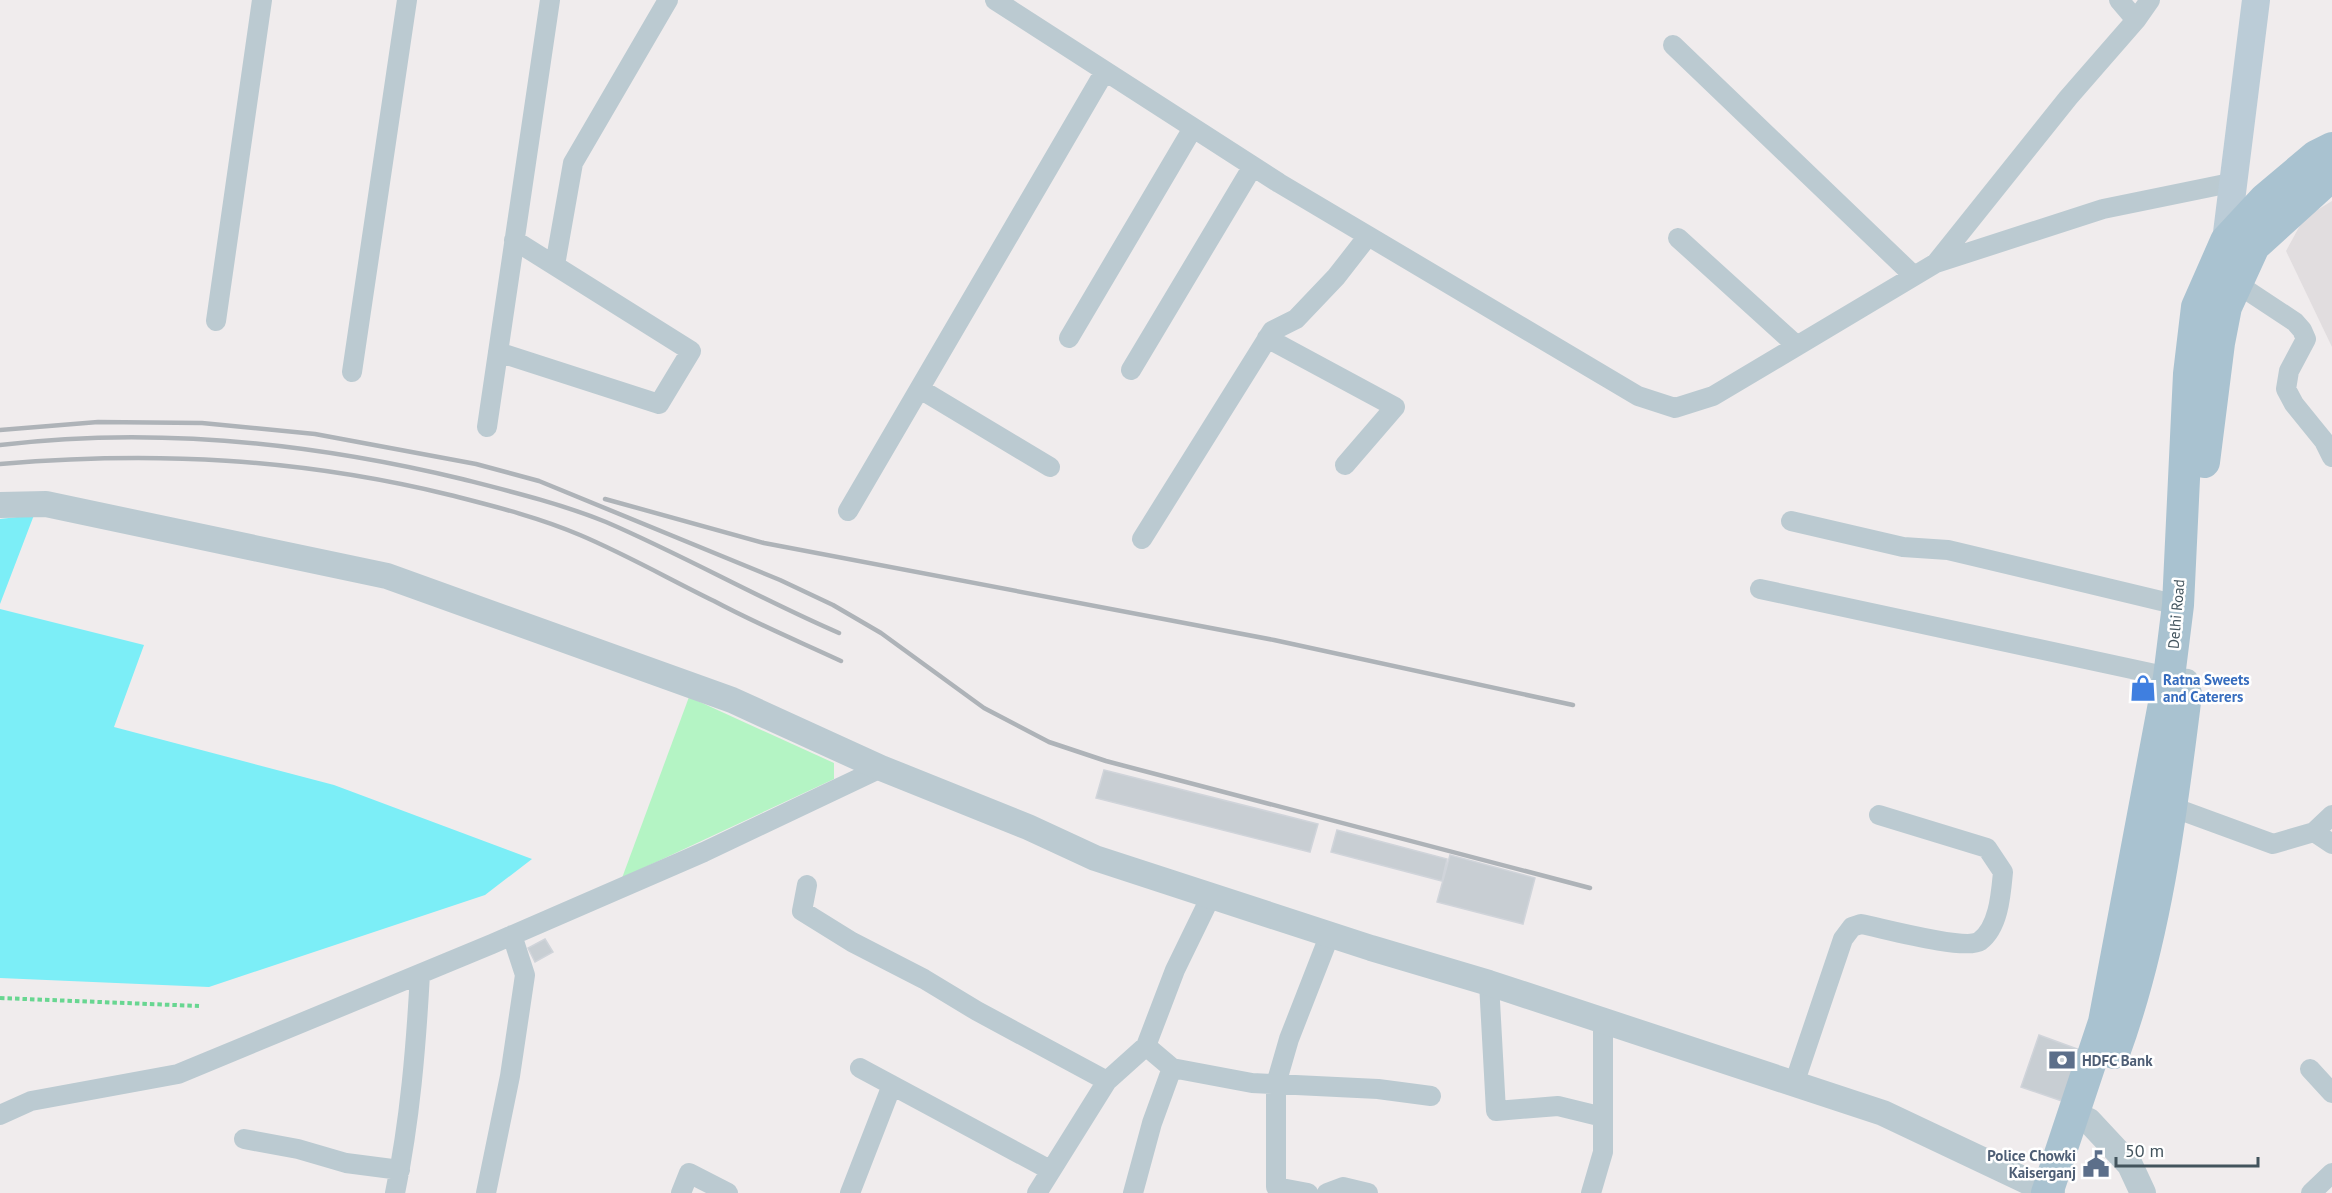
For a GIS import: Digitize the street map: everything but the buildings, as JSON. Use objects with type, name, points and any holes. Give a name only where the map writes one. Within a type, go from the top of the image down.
[{"type":"main road","points":[[2178,678],[2193,639],[2205,451],[2218,343],[2226,307],[2236,284],[2240,243],[2235,182],[2256,0]]},
{"type":"main road","name":"Delhi Road","points":[[2052,1192],[2081,1118],[2104,1022],[2172,807],[2178,678],[2178,605],[2189,374],[2197,307],[2240,243],[2265,199],[2316,156],[2332,148]]},
{"type":"main road","points":[[2240,243],[2332,176]]},
{"type":"main road","name":"Delhi Road","points":[[2133,936],[2178,678]]},
{"type":"street","points":[[216,321],[262,0]]},
{"type":"street","points":[[352,372],[407,0]]},
{"type":"street","points":[[487,428],[550,0]]},
{"type":"street","points":[[555,265],[573,163],[668,0]]},
{"type":"street","points":[[994,0],[1253,166],[1368,236],[1638,396],[1675,408],[1713,396],[1936,263],[2103,209],[2235,182]]},
{"type":"street","points":[[2119,0],[2136,20]]},
{"type":"street","points":[[1936,263],[2150,0]]},
{"type":"street","points":[[1673,45],[1914,276]]},
{"type":"street","points":[[848,511],[1105,71]]},
{"type":"street","points":[[1069,338],[1193,128]]},
{"type":"street","points":[[1131,370],[1253,166]]},
{"type":"street","points":[[1143,539],[1272,331],[1296,319],[1336,278],[1368,236]]},
{"type":"street","points":[[1678,238],[1797,346]]},
{"type":"street","points":[[498,352],[659,404],[691,351],[514,240]]},
{"type":"street","points":[[2236,284],[2280,311],[2302,330],[2306,339],[2289,371],[2286,389],[2294,404],[2324,441],[2332,457]]},
{"type":"street","points":[[1267,338],[1395,406],[1345,465]]},
{"type":"street","points":[[920,389],[1050,467]]},
{"type":"street","points":[[0,505],[46,504],[387,576],[732,700],[881,768],[1028,827],[1095,858],[1489,983],[1883,1113],[2052,1192]]},
{"type":"street","points":[[1791,521],[1903,547],[1948,550],[2178,605]]},
{"type":"street","points":[[1760,590],[2178,678]]},
{"type":"street","points":[[0,1115],[31,1101],[178,1074],[513,935],[704,852],[881,768]]},
{"type":"street","points":[[2172,807],[2273,844],[2314,832],[2332,815]]},
{"type":"street","points":[[1794,1083],[1844,939],[1852,927],[1861,924],[1948,943],[1970,945],[1979,942],[1987,933],[2000,903],[2003,872],[1987,848],[1879,815]]},
{"type":"street","points":[[2314,832],[2332,844]]},
{"type":"street","points":[[807,885],[802,911],[852,942],[924,979],[987,1017],[1107,1081]]},
{"type":"street","points":[[1037,1193],[1107,1081],[1146,1046],[1175,970],[1211,896]]},
{"type":"street","points":[[1308,1193],[1276,1187],[1276,1084],[1289,1039],[1330,934]]},
{"type":"street","points":[[486,1193],[510,1076],[525,975],[513,935]]},
{"type":"street","points":[[395,1193],[413,1076],[420,974]]},
{"type":"street","points":[[1489,983],[1496,1111],[1558,1106],[1603,1117]]},
{"type":"street","points":[[1591,1193],[1603,1152],[1603,1020]]},
{"type":"street","points":[[1146,1046],[1172,1068],[1252,1083],[1378,1089],[1431,1096]]},
{"type":"street","points":[[860,1068],[1050,1170]]},
{"type":"street","points":[[1133,1193],[1152,1123],[1172,1068]]},
{"type":"street","points":[[2310,1069],[2332,1093]]},
{"type":"street","points":[[850,1193],[892,1085]]},
{"type":"street","points":[[2081,1118],[2130,1164],[2143,1193]]},
{"type":"street","points":[[244,1139],[298,1149],[345,1163],[400,1170]]},
{"type":"street","points":[[681,1193],[689,1173],[728,1193]]},
{"type":"street","points":[[2311,1193],[2332,1173]]},
{"type":"street","points":[[1327,1193],[1343,1187],[1368,1193]]},
{"type":"path","points":[[0,998],[199,1006]]},
{"type":"shaded area","points":[[2332,201],[2332,347],[2286,251],[2304,218]]},
{"type":"green space","points":[[689,697],[834,763],[834,779],[622,878]]},
{"type":"water","points":[[34,515],[0,604],[0,519]]},
{"type":"water","points":[[0,609],[144,645],[114,727],[334,785],[532,859],[485,895],[209,987],[0,978]]},
{"type":"railway","points":[[0,430],[98,422],[202,423],[315,434],[476,464],[539,481],[780,580],[833,605],[881,633],[984,708],[1049,742],[1106,761],[1590,888]]},
{"type":"railway","points":[[0,445],[116,437],[233,441],[291,447],[405,466],[517,493],[589,515],[839,633]]},
{"type":"railway","points":[[0,464],[114,458],[226,461],[337,473],[450,495],[532,517],[580,535],[745,617],[841,661]]},
{"type":"railway","points":[[605,499],[764,543],[1274,640],[1573,705]]},
{"type":"place","name":"Ratna Sweets and Caterers","points":[[2143,688]]},
{"type":"place","name":"HDFC Bank","points":[[2062,1060]]},
{"type":"place","name":"Police Chowki Kaiserganj","points":[[2096,1164]]}]
